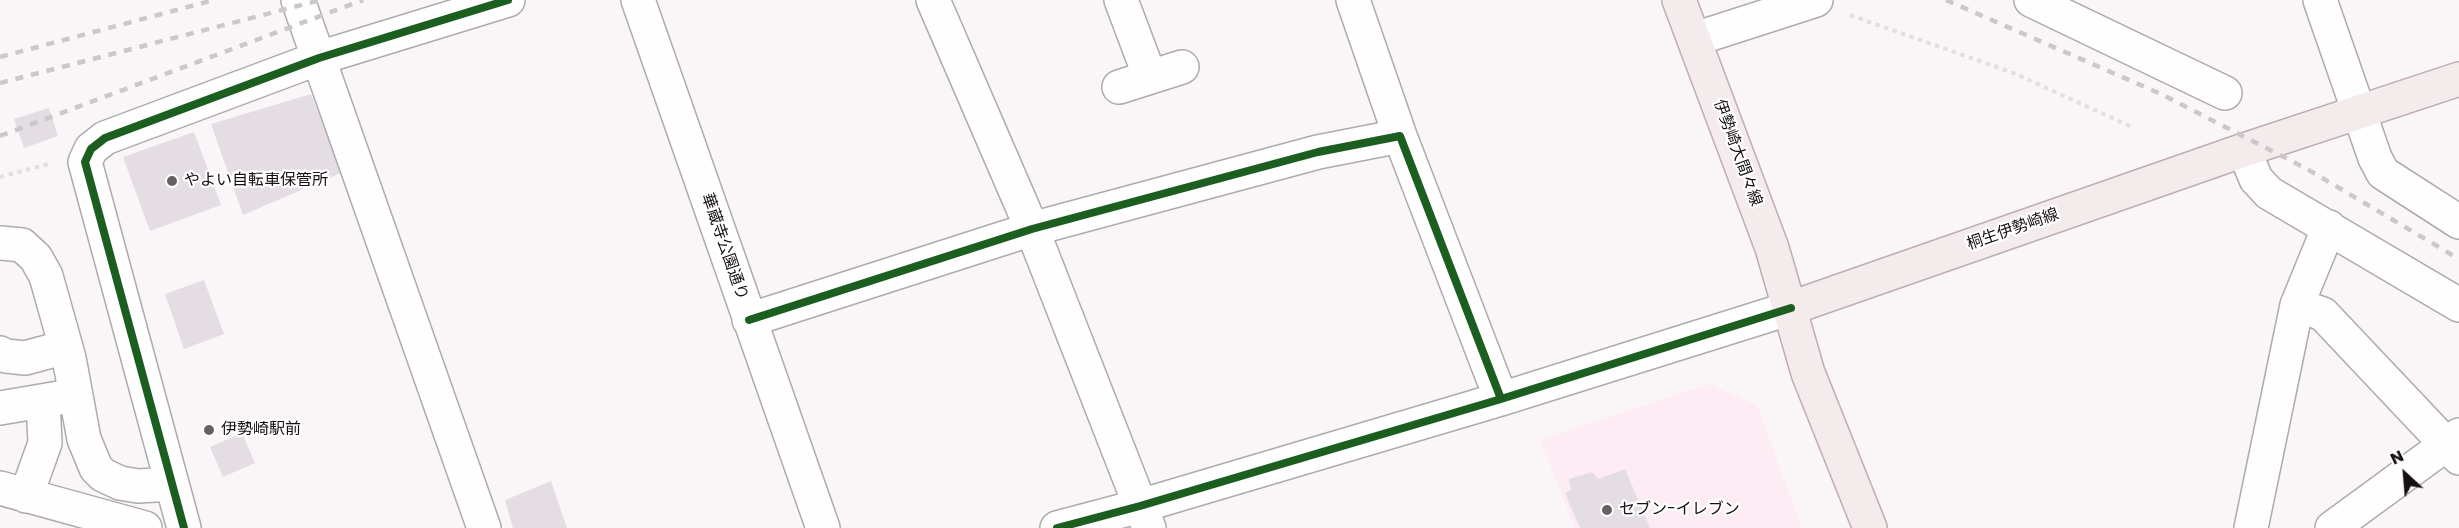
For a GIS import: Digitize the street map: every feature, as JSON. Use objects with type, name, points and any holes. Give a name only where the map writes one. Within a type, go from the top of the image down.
[{"type":"main road","name":"伊勢崎大間々線","points":[[1679,0],[1772,248],[1791,308]]},
{"type":"main road","name":"桐生伊勢崎線","points":[[1791,308],[2244,150],[2459,79]]},
{"type":"main road","points":[[1791,308],[1808,373],[1870,528]]},
{"type":"street","points":[[298,0],[484,528]]},
{"type":"street","points":[[184,528],[85,162],[92,149],[105,138],[318,58],[508,0]]},
{"type":"street","name":"華蔵寺公園通り","points":[[638,0],[823,528]]},
{"type":"street","points":[[933,0],[1032,230],[1145,517]]},
{"type":"street","points":[[1120,0],[1150,77]]},
{"type":"street","points":[[1353,0],[1400,136],[1501,399]]},
{"type":"street","points":[[1695,39],[1816,0]]},
{"type":"street","points":[[2031,0],[2226,93]]},
{"type":"street","points":[[2320,0],[2375,158],[2383,173],[2459,222]]},
{"type":"street","points":[[1119,87],[1182,67]]},
{"type":"street","points":[[749,320],[1032,230],[1318,152],[1400,136]]},
{"type":"street","points":[[2244,150],[2256,179],[2269,193],[2459,305]]},
{"type":"street","points":[[2251,528],[2297,305],[2329,227]]},
{"type":"street","points":[[0,243],[22,245],[42,266],[66,347],[87,448],[96,468],[111,480],[130,485],[172,484]]},
{"type":"street","points":[[2297,305],[2323,314],[2454,446],[2332,528]]},
{"type":"street","points":[[1057,528],[1145,517],[1501,399],[1791,308]]},
{"type":"street","points":[[0,353],[25,358],[66,347]]},
{"type":"street","points":[[0,408],[76,395]]},
{"type":"street","points":[[43,402],[45,443],[13,492],[145,528]]},
{"type":"path","points":[[1850,15],[2016,75],[2134,128]]},
{"type":"path","points":[[0,177],[56,162]]},
{"type":"shaded area","points":[[1709,384],[1757,405],[1802,528],[1575,528],[1540,440]]},
{"type":"building","points":[[311,94],[343,172],[243,215],[211,124]]},
{"type":"building","points":[[49,108],[58,136],[24,148],[14,119]]},
{"type":"building","name":"やよい自転車保管所","points":[[194,132],[221,205],[150,231],[123,157]]},
{"type":"building","points":[[204,280],[224,334],[184,349],[165,294]]},
{"type":"building","points":[[242,433],[255,463],[223,477],[210,447]]},
{"type":"building","name":"セブン-イレブン","points":[[1625,469],[1650,528],[1580,528],[1565,493],[1571,490],[1569,479],[1592,472],[1598,479]]},
{"type":"building","points":[[551,481],[567,528],[513,528],[505,500]]},
{"type":"railway","points":[[0,57],[214,0]]},
{"type":"railway","points":[[0,83],[321,0]]},
{"type":"railway","points":[[0,136],[363,0]]},
{"type":"railway","points":[[1946,0],[2161,94],[2307,169],[2459,259]]},
{"type":"cycle path","points":[[184,528],[85,162],[91,149],[105,138],[319,58],[508,0]]},
{"type":"cycle path","points":[[749,320],[1032,229],[1318,152],[1400,136],[1501,399]]},
{"type":"cycle path","points":[[1057,528],[1140,506],[1501,399],[1791,308]]},
{"type":"place","name":"やよい自転車保管所","points":[[172,181]]},
{"type":"place","name":"伊勢崎駅前","points":[[209,430]]},
{"type":"place","name":"セブン-イレブン","points":[[1607,510]]}]
